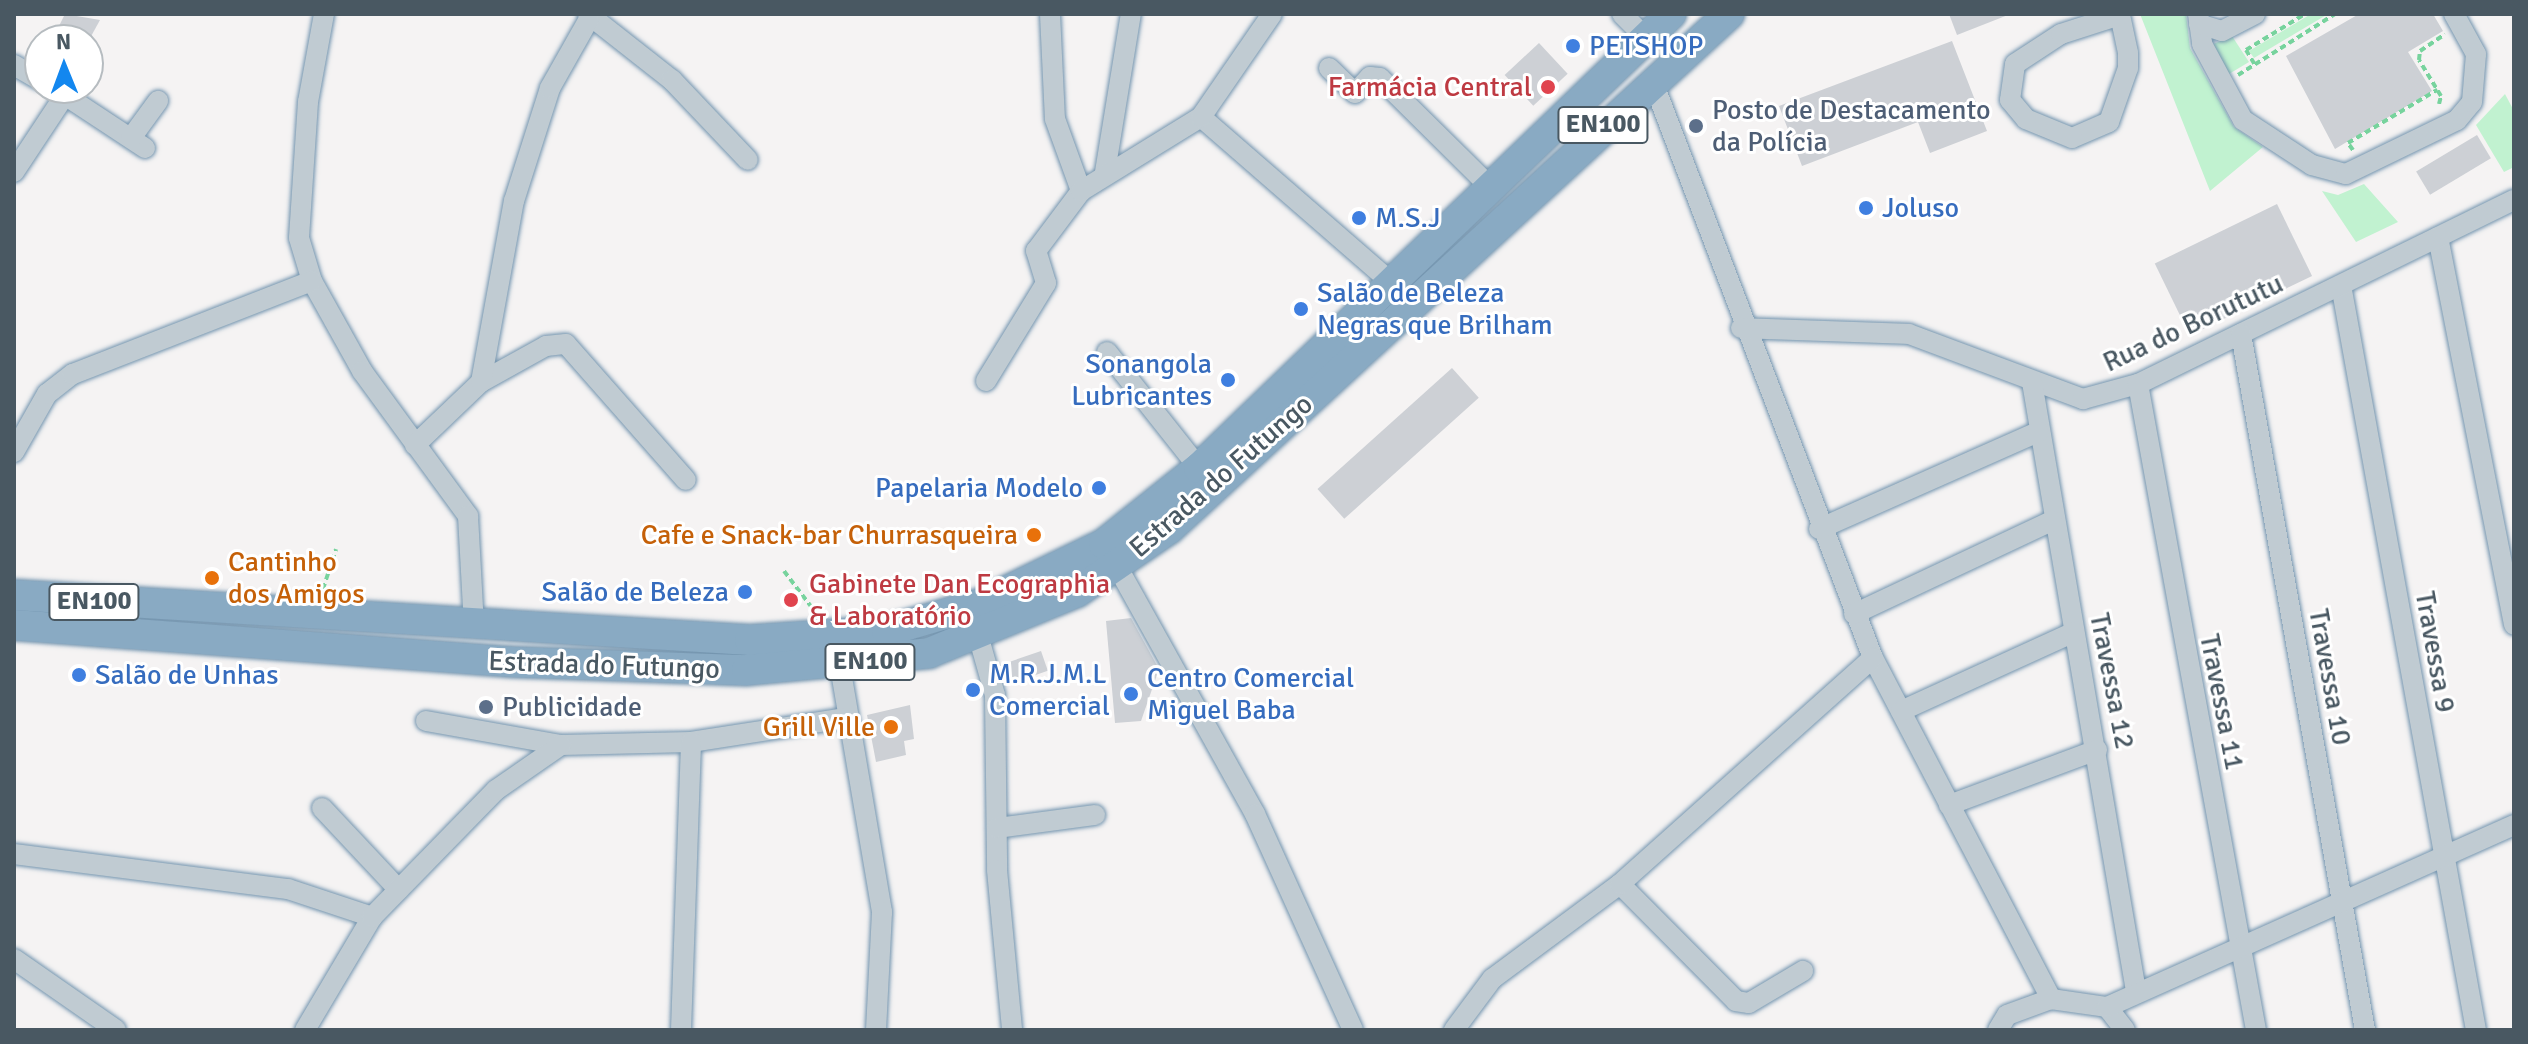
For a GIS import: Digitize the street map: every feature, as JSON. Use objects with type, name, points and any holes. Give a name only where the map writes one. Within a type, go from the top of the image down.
[{"type":"highway","name":"Estrada do Futungo","points":[[14,595],[474,626],[825,638],[937,618],[1030,582],[1104,544],[1199,468],[1671,14]]},
{"type":"highway","name":"Estrada do Futungo","points":[[14,625],[513,662],[747,670],[840,666],[929,653],[978,635],[1117,566],[1204,499],[1729,14]]},
{"type":"street","points":[[324,14],[298,208],[312,281],[415,445],[468,516],[474,626]]},
{"type":"street","points":[[1050,14],[1055,119],[1081,191]]},
{"type":"street","points":[[1105,172],[1131,14]]},
{"type":"street","points":[[986,381],[1046,283],[1036,251],[1081,191],[1105,172],[1201,117],[1272,14]]},
{"type":"street","points":[[1622,14],[1647,39]]},
{"type":"street","points":[[2120,14],[2128,68],[2109,122],[2072,138],[2026,119],[2010,100],[2015,64],[2061,34],[2120,14]]},
{"type":"street","points":[[2198,19],[2210,33],[2232,27],[2255,14]]},
{"type":"street","points":[[481,382],[514,201],[550,88],[588,17],[672,80],[748,160]]},
{"type":"street","points":[[2198,19],[2202,44],[2243,120],[2312,165],[2346,174],[2457,120],[2472,102],[2476,54],[2448,18]]},
{"type":"street","points":[[1329,68],[1355,93],[1370,77],[1380,78],[1491,188]]},
{"type":"street","points":[[1653,82],[1741,328],[1873,658],[2051,999]]},
{"type":"street","points":[[80,104],[138,143],[158,101]]},
{"type":"street","points":[[14,172],[53,104]]},
{"type":"street","points":[[1201,117],[1393,284]]},
{"type":"street","name":"Rua do Borututu","points":[[1741,328],[1909,334],[2083,399],[2138,384],[2514,200]]},
{"type":"street","points":[[2438,237],[2514,625]]},
{"type":"street","points":[[14,452],[47,394],[73,374],[312,281]]},
{"type":"street","name":"Travessa 9","points":[[2341,285],[2476,1030]]},
{"type":"street","name":"Travessa 10","points":[[2241,334],[2365,1030]]},
{"type":"street","points":[[415,445],[481,382],[546,346],[566,344],[686,480]]},
{"type":"street","points":[[1107,352],[1199,468]]},
{"type":"street","name":"Travessa 12","points":[[2032,382],[2052,521],[2097,750],[2136,991]]},
{"type":"street","name":"Travessa 11","points":[[2138,384],[2256,1030]]},
{"type":"street","points":[[1819,529],[2038,432]]},
{"type":"street","points":[[1854,614],[2052,521]]},
{"type":"street","points":[[1117,566],[1255,814],[1353,1030]]},
{"type":"street","points":[[1901,711],[2074,632]]},
{"type":"street","points":[[978,635],[995,695],[997,828],[1012,1030]]},
{"type":"street","points":[[1454,1030],[1492,979],[1620,884],[1873,658]]},
{"type":"street","points":[[840,666],[846,718],[882,912],[876,1030]]},
{"type":"street","points":[[426,721],[561,745],[691,742],[846,718]]},
{"type":"street","points":[[681,1030],[691,742]]},
{"type":"street","points":[[305,1030],[372,917],[496,790],[561,745]]},
{"type":"street","points":[[1949,805],[2097,750]]},
{"type":"street","points":[[322,808],[399,890]]},
{"type":"street","points":[[997,828],[1095,815]]},
{"type":"street","points":[[1998,1030],[2007,1015],[2051,999],[2107,1007],[2136,991],[2240,950],[2514,825]]},
{"type":"street","points":[[14,854],[288,889],[372,917]]},
{"type":"street","points":[[1620,884],[1736,1001],[1749,1003],[1803,971]]},
{"type":"street","points":[[14,959],[116,1030]]},
{"type":"street","points":[[2107,1007],[2125,1030]]},
{"type":"path","points":[[2246,50],[2305,14]]},
{"type":"path","points":[[2232,27],[2255,65],[2335,14]]},
{"type":"path","points":[[2437,106],[2437,90],[2419,60],[2420,51],[2445,33],[2448,18]]},
{"type":"path","points":[[2341,157],[2353,151],[2348,143],[2437,90]]},
{"type":"path","points":[[314,617],[336,549]]},
{"type":"path","points":[[784,571],[812,602],[825,638]]},
{"type":"green space","points":[[2140,14],[2186,14],[2190,48],[2234,127],[2263,147],[2210,191]]},
{"type":"green space","points":[[2311,14],[2328,14],[2254,58],[2249,51]]},
{"type":"green space","points":[[2232,36],[2249,62],[2224,77],[2211,45]]},
{"type":"green space","points":[[2505,94],[2514,111],[2514,167],[2504,172],[2476,125]]},
{"type":"green space","points":[[2364,184],[2398,222],[2356,242],[2322,191],[2338,195]]},
{"type":"building","points":[[65,14],[100,20],[98,24],[60,24]]},
{"type":"building","points":[[1949,14],[2008,14],[2008,15],[1957,35]]},
{"type":"building","points":[[2359,14],[2433,14],[2443,31],[2408,52],[2432,91],[2335,149],[2286,56]]},
{"type":"building","points":[[1952,41],[1987,131],[1930,153],[1918,122],[1802,166],[1779,106]]},
{"type":"building","points":[[1539,43],[1568,74],[1533,106],[1505,75]]},
{"type":"building","points":[[2477,135],[2491,158],[2430,195],[2416,172]]},
{"type":"building","points":[[2277,204],[2312,276],[2190,336],[2155,264]]},
{"type":"building","points":[[1452,368],[1479,398],[1344,519],[1317,489]]},
{"type":"building","name":"Centro Comercial Miguel Baba","points":[[1131,618],[1159,669],[1141,721],[1115,723],[1106,621]]},
{"type":"building","points":[[1041,651],[1048,671],[1006,685],[999,665]]},
{"type":"building","name":"Grill Ville","points":[[910,705],[914,739],[904,741],[906,755],[876,762],[867,715]]},
{"type":"place","name":"PETSHOP","points":[[1573,46]]},
{"type":"place","name":"Farmácia Central","points":[[1548,87]]},
{"type":"place","name":"Posto de Destacamento da Polícia","points":[[1696,126]]},
{"type":"place","name":"Joluso","points":[[1866,208]]},
{"type":"place","name":"M.S.J","points":[[1359,218]]},
{"type":"place","name":"Salão de Beleza Negras que Brilham","points":[[1301,309]]},
{"type":"place","name":"Sonangola Lubricantes","points":[[1228,380]]},
{"type":"place","name":"Papelaria Modelo","points":[[1099,488]]},
{"type":"place","name":"Cafe e Snack-bar Churrasqueira","points":[[1034,535]]},
{"type":"place","name":"Cantinho dos Amigos","points":[[212,578]]},
{"type":"place","name":"Salão de Beleza","points":[[745,592]]},
{"type":"place","name":"Gabinete Dan Ecographia & Laboratório","points":[[791,600]]},
{"type":"place","name":"Salão de Unhas","points":[[79,675]]},
{"type":"place","name":"M.R.J.M.L Comercial","points":[[973,690]]},
{"type":"place","name":"Centro Comercial Miguel Baba","points":[[1131,694]]},
{"type":"place","name":"Publicidade","points":[[486,707]]},
{"type":"place","name":"Grill Ville","points":[[891,727]]}]
